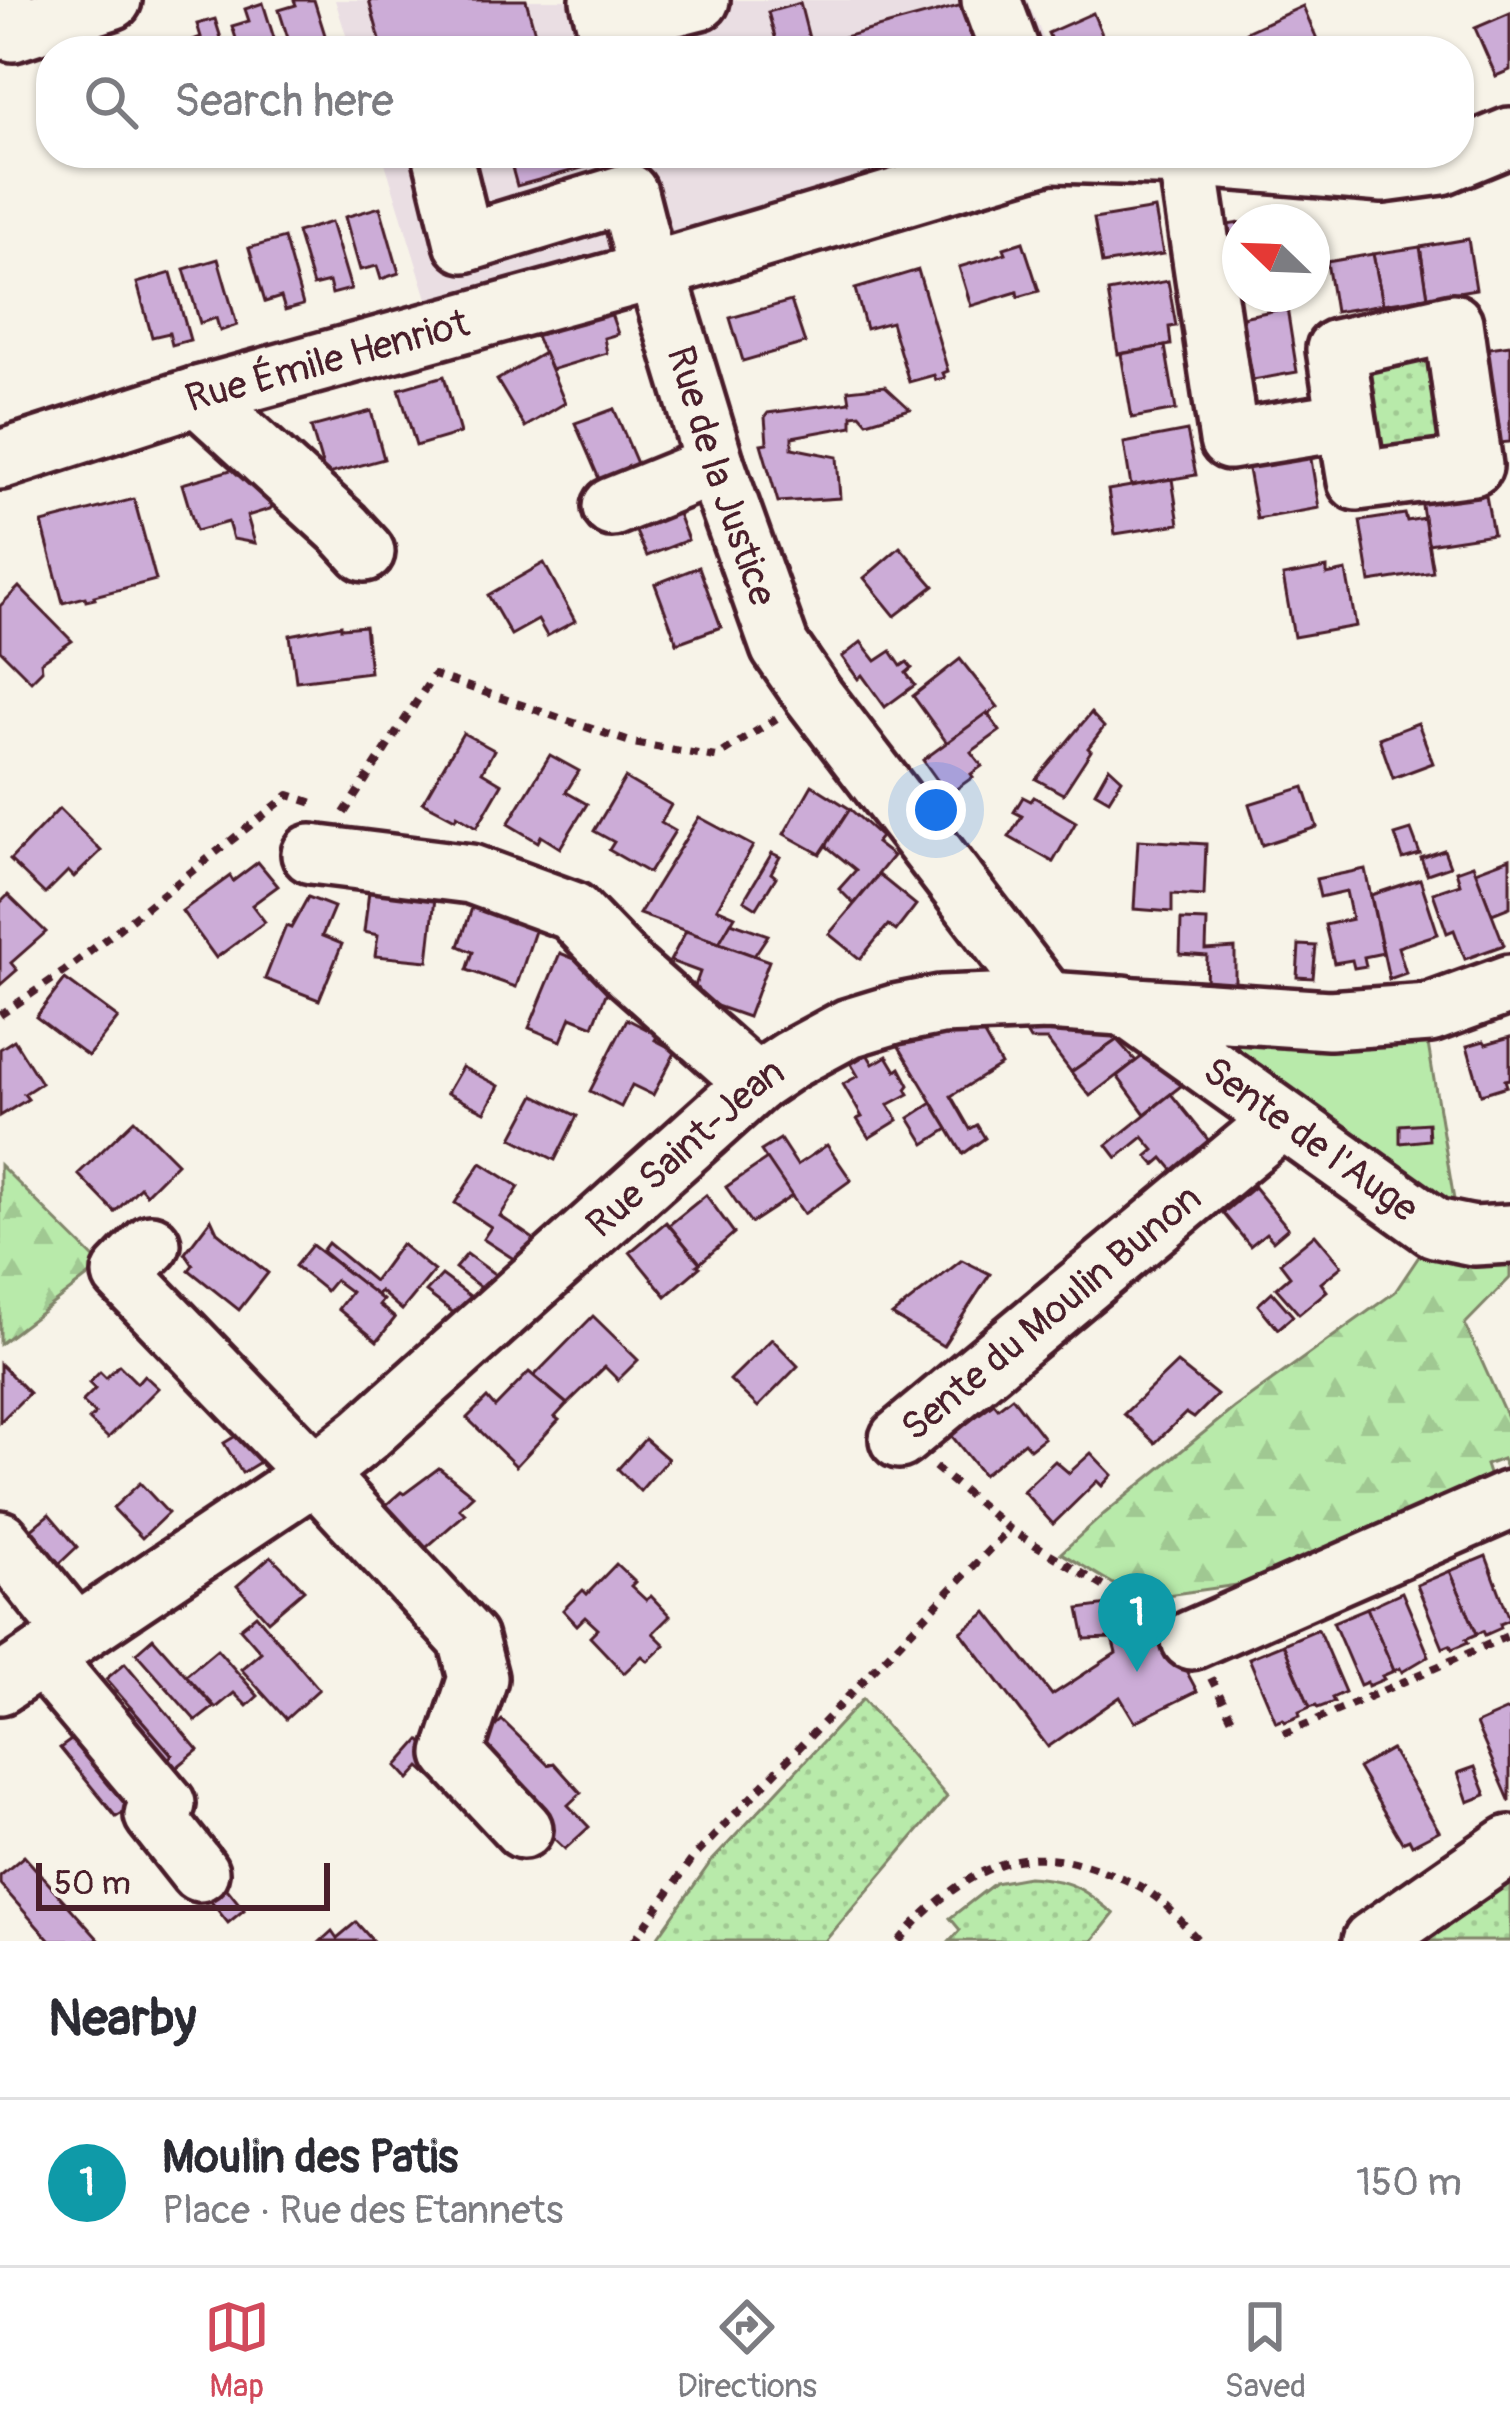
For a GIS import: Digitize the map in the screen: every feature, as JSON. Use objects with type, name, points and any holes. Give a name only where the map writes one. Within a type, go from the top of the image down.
[{"type":"street","points":[[3,0],[13,32],[112,0]]},
{"type":"street","points":[[600,0],[606,24],[700,0]]},
{"type":"street","points":[[991,0],[1004,36]]},
{"type":"street","points":[[1474,154],[1508,143]]},
{"type":"street","name":"Rue de la Justice","points":[[446,168],[464,243],[628,194],[715,465],[780,647],[1047,1001]]},
{"type":"street","points":[[652,271],[1001,168]]},
{"type":"street","points":[[1189,168],[1228,440],[1347,421]]},
{"type":"street","points":[[1322,168],[1383,173],[1420,168]]},
{"type":"street","name":"Rue Émile Henriot","points":[[0,460],[198,395],[652,271]]},
{"type":"street","points":[[198,395],[344,528],[365,553]]},
{"type":"street","points":[[612,507],[715,465]]},
{"type":"street","points":[[311,854],[471,874],[572,911],[631,972],[756,1083]]},
{"type":"street","name":"Rue Saint-Jean","points":[[39,1659],[315,1474],[756,1083],[849,1028],[940,1005],[1047,1001],[1329,1020],[1376,1018],[1430,1013],[1510,984]]},
{"type":"street","name":"Sente de l'Auge","points":[[1123,1005],[1435,1228],[1474,1236],[1510,1234]]},
{"type":"street","name":"Sente du Moulin Bunon","points":[[898,1438],[1282,1120]]},
{"type":"street","points":[[151,1244],[122,1274],[468,1639],[478,1678],[453,1754],[524,1829]]},
{"type":"street","points":[[1178,1623],[1510,1500]]},
{"type":"street","points":[[0,1540],[39,1659],[166,1804],[154,1815],[200,1872]]},
{"type":"street","points":[[1372,1941],[1510,1844]]},
{"type":"path","points":[[0,1015],[289,795],[344,813],[434,675],[633,743],[716,757],[813,695]]},
{"type":"path","name":"Sente du Moulin Bunon","points":[[898,1438],[1009,1529],[1141,1609],[1178,1623]]},
{"type":"path","points":[[634,1941],[693,1858],[1009,1529]]},
{"type":"path","points":[[1284,1734],[1510,1635]]},
{"type":"path","points":[[899,1941],[947,1895],[982,1872],[1004,1862],[1046,1857],[1117,1876],[1153,1894],[1199,1941]]},
{"type":"shaded area","points":[[335,0],[1027,0],[1043,36],[346,36]]},
{"type":"shaded area","points":[[387,168],[909,168],[429,305]]},
{"type":"green space","points":[[1431,345],[1456,439],[1379,462],[1365,372],[1371,359]]},
{"type":"green space","points":[[1196,1038],[1427,1038],[1457,1218]]},
{"type":"green space","points":[[0,1165],[102,1266],[0,1344]]},
{"type":"green space","points":[[1432,1237],[1510,1241],[1510,1278],[1465,1324],[1510,1424],[1510,1469],[1502,1459],[1486,1465],[1490,1477],[1265,1581],[1139,1599],[1061,1553],[1234,1408],[1395,1292]]},
{"type":"green space","points":[[863,1699],[947,1797],[825,1941],[655,1941],[710,1863]]},
{"type":"green space","points":[[1510,1870],[1510,1941],[1402,1941]]},
{"type":"green space","points":[[1028,1877],[1075,1886],[1114,1914],[1092,1941],[950,1941],[960,1930],[950,1918],[995,1883]]},
{"type":"building","points":[[294,0],[314,0],[325,36],[287,36],[279,10],[296,5]]},
{"type":"building","points":[[369,0],[526,0],[536,36],[379,36]]},
{"type":"building","points":[[977,1],[986,36],[848,36]]},
{"type":"building","points":[[263,3],[273,36],[235,36],[232,26],[249,21],[245,9]]},
{"type":"building","points":[[800,3],[808,36],[775,36],[768,12]]},
{"type":"building","points":[[1303,6],[1316,36],[1248,36],[1246,32]]},
{"type":"building","points":[[1093,13],[1103,36],[1049,36]]},
{"type":"building","points":[[1510,13],[1510,70],[1496,76],[1475,28]]},
{"type":"building","points":[[215,19],[220,36],[201,36],[197,24]]},
{"type":"building","points":[[512,168],[582,168],[517,186]]},
{"type":"building","points":[[380,207],[399,273],[381,279],[377,266],[360,270],[345,217]]},
{"type":"building","points":[[1155,209],[1163,254],[1102,264],[1094,219]]},
{"type":"building","points":[[331,222],[351,289],[332,294],[329,282],[313,286],[297,232]]},
{"type":"building","points":[[284,238],[303,305],[285,310],[281,297],[265,302],[249,248]]},
{"type":"building","points":[[1468,239],[1476,289],[1428,297],[1420,247]]},
{"type":"building","points":[[1023,242],[1039,291],[1018,297],[1017,292],[971,306],[959,267],[1006,253],[1004,248]]},
{"type":"building","points":[[1420,247],[1428,297],[1383,304],[1373,254]]},
{"type":"building","points":[[1373,254],[1383,304],[1335,312],[1330,261]]},
{"type":"building","points":[[218,259],[237,325],[220,331],[216,318],[200,323],[184,269]]},
{"type":"building","points":[[918,270],[948,371],[943,373],[945,378],[936,380],[934,375],[909,382],[891,322],[866,329],[855,289]]},
{"type":"building","points":[[171,273],[190,340],[172,345],[169,333],[152,337],[137,283]]},
{"type":"building","points":[[1168,281],[1176,326],[1169,327],[1171,345],[1118,354],[1108,292]]},
{"type":"building","points":[[791,301],[805,343],[743,361],[730,318]]},
{"type":"building","points":[[609,308],[618,334],[604,338],[607,353],[551,370],[533,329]]},
{"type":"building","points":[[1288,312],[1297,372],[1253,380],[1242,317]]},
{"type":"building","points":[[1510,345],[1510,442],[1499,443],[1482,349]]},
{"type":"building","points":[[1165,346],[1176,410],[1132,418],[1121,354]]},
{"type":"building","points":[[544,353],[565,403],[525,427],[497,380]]},
{"type":"building","points":[[444,376],[460,433],[416,446],[399,389]]},
{"type":"building","points":[[885,386],[910,409],[867,422],[860,414],[852,415],[852,426],[792,437],[792,448],[837,457],[840,498],[778,502],[761,444],[767,443],[768,413],[850,402],[848,390]]},
{"type":"building","points":[[614,409],[644,480],[606,495],[575,423]]},
{"type":"building","points":[[371,411],[384,459],[325,475],[311,427]]},
{"type":"building","points":[[1187,431],[1196,475],[1131,486],[1124,443]]},
{"type":"building","points":[[1309,447],[1319,508],[1257,519],[1247,464]]},
{"type":"building","points":[[255,463],[285,491],[270,509],[247,516],[255,543],[233,539],[228,522],[196,531],[182,484]]},
{"type":"building","points":[[1172,479],[1179,524],[1115,534],[1108,490]]},
{"type":"building","points":[[1485,490],[1493,534],[1428,544],[1421,500]]},
{"type":"building","points":[[672,498],[688,540],[647,556],[628,514]]},
{"type":"building","points":[[134,499],[156,580],[95,599],[63,603],[42,523]]},
{"type":"building","points":[[1405,514],[1407,521],[1424,518],[1433,572],[1370,582],[1360,521]]},
{"type":"building","points":[[900,547],[934,586],[895,616],[864,578]]},
{"type":"building","points":[[544,563],[575,621],[547,636],[538,620],[511,635],[488,595]]},
{"type":"building","points":[[699,567],[721,627],[677,643],[655,584]]},
{"type":"building","points":[[1327,568],[1327,575],[1346,571],[1356,626],[1294,637],[1283,576]]},
{"type":"building","points":[[19,587],[72,641],[41,662],[42,670],[31,681],[0,650],[0,606]]},
{"type":"building","points":[[341,625],[365,626],[370,672],[296,681],[290,635]]},
{"type":"building","points":[[861,642],[876,661],[891,651],[901,666],[907,662],[912,668],[906,673],[915,685],[885,707],[842,657]]},
{"type":"building","points":[[960,659],[998,707],[947,743],[913,696]]},
{"type":"building","points":[[987,713],[1000,731],[971,752],[982,766],[948,795],[923,760]]},
{"type":"building","points":[[1091,713],[1104,727],[1063,794],[1036,779]]},
{"type":"building","points":[[1418,723],[1433,763],[1393,778],[1379,738]]},
{"type":"building","points":[[463,733],[494,750],[482,772],[502,784],[477,827],[423,802]]},
{"type":"building","points":[[550,755],[579,771],[566,792],[587,804],[560,848],[541,836],[538,842],[508,824]]},
{"type":"building","points":[[1109,767],[1122,779],[1109,800],[1095,792]]},
{"type":"building","points":[[625,778],[671,805],[661,823],[675,831],[649,873],[609,850],[614,842],[594,831]]},
{"type":"building","points":[[812,785],[850,809],[820,854],[784,834]]},
{"type":"building","points":[[1304,787],[1317,827],[1262,845],[1249,804]]},
{"type":"building","points":[[1023,797],[1031,801],[1034,797],[1076,822],[1053,862],[1009,837],[1022,816],[1014,812]]},
{"type":"building","points":[[59,809],[101,851],[74,877],[68,871],[45,894],[10,860]]},
{"type":"building","points":[[850,809],[881,837],[876,843],[893,856],[854,904],[839,889],[856,870],[826,846]]},
{"type":"building","points":[[699,817],[753,846],[717,908],[735,916],[719,943],[639,914]]},
{"type":"building","points":[[1411,830],[1420,854],[1403,859],[1395,835]]},
{"type":"building","points":[[1138,840],[1206,844],[1204,896],[1172,894],[1172,912],[1134,909]]},
{"type":"building","points":[[1444,850],[1450,866],[1427,874],[1421,858]]},
{"type":"building","points":[[772,853],[780,857],[771,873],[776,877],[757,908],[744,900]]},
{"type":"building","points":[[1510,858],[1510,907],[1492,914],[1475,871]]},
{"type":"building","points":[[258,862],[278,886],[252,905],[265,922],[216,958],[182,911]]},
{"type":"building","points":[[1473,865],[1504,945],[1465,959],[1454,930],[1447,933],[1433,893],[1460,884],[1456,871]]},
{"type":"building","points":[[1365,869],[1383,953],[1364,957],[1366,966],[1354,968],[1352,960],[1334,963],[1325,925],[1352,919],[1346,891],[1320,897],[1316,879]]},
{"type":"building","points":[[879,875],[916,905],[896,931],[888,925],[860,959],[829,934]]},
{"type":"building","points":[[1420,879],[1438,934],[1398,947],[1406,973],[1389,979],[1371,895]]},
{"type":"building","points":[[370,883],[397,886],[395,894],[435,898],[428,961],[375,956],[378,935],[364,932]]},
{"type":"building","points":[[8,895],[46,932],[11,963],[17,970],[0,985],[0,903]]},
{"type":"building","points":[[308,897],[334,907],[322,936],[342,944],[319,1000],[265,979],[286,926],[291,928]]},
{"type":"building","points":[[475,899],[504,908],[500,916],[536,928],[516,987],[467,970],[473,952],[459,946]]},
{"type":"building","points":[[1181,920],[1207,921],[1206,950],[1235,948],[1235,986],[1206,985],[1207,956],[1180,954]]},
{"type":"building","points":[[731,922],[768,935],[754,956],[719,943]]},
{"type":"building","points":[[686,931],[769,961],[748,1017],[691,997],[700,972],[670,961]]},
{"type":"building","points":[[1299,945],[1316,946],[1313,978],[1297,977]]},
{"type":"building","points":[[560,953],[612,979],[593,1026],[571,1017],[561,1041],[529,1028]]},
{"type":"building","points":[[65,979],[118,1018],[88,1056],[36,1017]]},
{"type":"building","points":[[627,1019],[676,1051],[653,1095],[632,1085],[621,1107],[590,1091]]},
{"type":"building","points":[[980,1028],[1001,1065],[951,1096],[970,1129],[977,1125],[985,1138],[963,1154],[895,1040]]},
{"type":"building","points":[[1024,1030],[1111,1031],[1117,1040],[1071,1072],[1047,1040],[1030,1040]]},
{"type":"building","points":[[1510,1037],[1507,1086],[1481,1094],[1467,1046]]},
{"type":"building","points":[[14,1040],[41,1083],[24,1094],[28,1099],[0,1116],[0,1049]]},
{"type":"building","points":[[1117,1040],[1136,1061],[1090,1096],[1071,1072]]},
{"type":"building","points":[[1154,1047],[1195,1075],[1145,1114],[1117,1076]]},
{"type":"building","points":[[867,1054],[873,1064],[887,1056],[909,1085],[909,1094],[888,1105],[898,1120],[869,1138],[843,1084],[858,1076],[851,1064]]},
{"type":"building","points":[[462,1067],[499,1086],[485,1112],[447,1093]]},
{"type":"building","points":[[1171,1094],[1214,1147],[1178,1176],[1163,1158],[1155,1165],[1147,1156],[1154,1150],[1143,1137],[1117,1158],[1107,1145]]},
{"type":"building","points":[[535,1095],[577,1116],[555,1160],[512,1138]]},
{"type":"building","points":[[932,1103],[948,1129],[925,1144],[909,1118]]},
{"type":"building","points":[[134,1120],[177,1163],[146,1194],[140,1187],[115,1212],[78,1174]]},
{"type":"building","points":[[1428,1123],[1429,1140],[1400,1143],[1400,1125]]},
{"type":"building","points":[[780,1139],[797,1165],[827,1145],[851,1180],[804,1214],[761,1151]]},
{"type":"building","points":[[767,1159],[792,1196],[751,1223],[726,1187]]},
{"type":"building","points":[[481,1163],[519,1187],[500,1216],[538,1242],[517,1261],[483,1239],[491,1227],[455,1203]]},
{"type":"building","points":[[1254,1187],[1288,1228],[1273,1241],[1266,1233],[1250,1246],[1223,1213]]},
{"type":"building","points":[[706,1195],[734,1233],[700,1263],[669,1225]]},
{"type":"building","points":[[211,1219],[217,1232],[268,1273],[239,1310],[189,1270],[193,1265],[185,1253]]},
{"type":"building","points":[[666,1222],[700,1267],[666,1296],[630,1252]]},
{"type":"building","points":[[1315,1234],[1342,1266],[1321,1283],[1327,1291],[1299,1314],[1276,1288],[1290,1276],[1280,1263]]},
{"type":"building","points":[[328,1243],[374,1281],[401,1244],[434,1271],[402,1310],[380,1291],[376,1296],[322,1251]]},
{"type":"building","points":[[312,1245],[383,1300],[379,1305],[395,1318],[377,1341],[338,1309],[351,1292],[335,1280],[326,1291],[295,1266]]},
{"type":"building","points":[[467,1254],[500,1278],[484,1290],[455,1268]]},
{"type":"building","points":[[962,1260],[990,1274],[943,1346],[892,1315]]},
{"type":"building","points":[[442,1275],[474,1299],[455,1314],[426,1292]]},
{"type":"building","points":[[1272,1292],[1293,1316],[1278,1329],[1258,1305]]},
{"type":"building","points":[[593,1316],[638,1360],[618,1380],[605,1367],[567,1404],[534,1376]]},
{"type":"building","points":[[772,1339],[798,1366],[758,1407],[730,1380]]},
{"type":"building","points":[[1177,1363],[1217,1395],[1194,1418],[1186,1413],[1155,1443],[1124,1414]]},
{"type":"building","points":[[0,1364],[29,1393],[0,1422]]},
{"type":"building","points":[[119,1365],[137,1383],[144,1375],[158,1388],[108,1438],[89,1420],[95,1414],[82,1402],[95,1389],[89,1383],[100,1372],[106,1378]]},
{"type":"building","points":[[529,1372],[567,1404],[555,1417],[559,1420],[516,1466],[467,1418],[487,1398],[495,1407]]},
{"type":"building","points":[[1012,1397],[1044,1438],[1030,1449],[1024,1442],[983,1475],[951,1435],[994,1403],[998,1408]]},
{"type":"building","points":[[254,1425],[273,1454],[242,1473],[224,1443]]},
{"type":"building","points":[[645,1439],[668,1459],[640,1491],[618,1469]]},
{"type":"building","points":[[1091,1453],[1112,1475],[1102,1486],[1097,1481],[1053,1524],[1023,1491],[1055,1461],[1069,1473]]},
{"type":"building","points":[[439,1468],[473,1495],[459,1508],[465,1514],[419,1554],[379,1511]]},
{"type":"building","points":[[140,1483],[168,1513],[142,1538],[113,1508]]},
{"type":"building","points":[[49,1514],[77,1547],[44,1578],[16,1542]]},
{"type":"building","points":[[271,1556],[304,1590],[268,1621],[237,1586]]},
{"type":"building","points":[[1486,1556],[1510,1620],[1485,1635],[1483,1631],[1477,1634],[1450,1571]]},
{"type":"building","points":[[616,1564],[635,1582],[631,1586],[646,1600],[651,1596],[670,1616],[653,1633],[665,1645],[648,1661],[642,1656],[624,1673],[590,1637],[598,1629],[585,1617],[577,1625],[563,1610],[583,1590],[587,1594]]},
{"type":"building","points":[[1450,1571],[1477,1634],[1452,1649],[1450,1645],[1443,1648],[1417,1585]]},
{"type":"building","points":[[1402,1592],[1429,1656],[1402,1672],[1400,1668],[1394,1671],[1367,1608]]},
{"type":"building","points":[[1108,1605],[1138,1617],[1157,1616],[1197,1691],[1135,1722],[1120,1697],[1048,1747],[961,1632],[987,1612],[1052,1695],[1116,1653],[1112,1638],[1085,1639],[1079,1609]]},
{"type":"building","points":[[1367,1608],[1394,1671],[1368,1686],[1367,1682],[1360,1685],[1333,1622]]},
{"type":"building","points":[[256,1615],[319,1689],[286,1719],[241,1669],[261,1652],[240,1628]]},
{"type":"building","points":[[1318,1629],[1345,1692],[1318,1708],[1310,1707],[1283,1644]]},
{"type":"building","points":[[153,1638],[214,1707],[196,1721],[136,1653]]},
{"type":"building","points":[[1283,1644],[1310,1707],[1299,1712],[1300,1716],[1276,1722],[1249,1658]]},
{"type":"building","points":[[217,1649],[258,1696],[247,1706],[234,1693],[216,1708],[186,1675]]},
{"type":"building","points":[[125,1663],[198,1750],[159,1782],[151,1774],[172,1755],[106,1679]]},
{"type":"building","points":[[130,1707],[172,1755],[155,1770],[110,1724]]},
{"type":"building","points":[[1510,1709],[1510,1802],[1476,1724]]},
{"type":"building","points":[[502,1720],[548,1765],[554,1763],[581,1793],[568,1805],[589,1827],[565,1849],[466,1754]]},
{"type":"building","points":[[90,1726],[146,1803],[128,1817],[124,1812],[116,1817],[60,1748]]},
{"type":"building","points":[[420,1740],[452,1774],[442,1787],[420,1767],[409,1779],[397,1766]]},
{"type":"building","points":[[1391,1749],[1439,1831],[1412,1845],[1409,1839],[1402,1842],[1358,1768]]},
{"type":"building","points":[[1475,1767],[1486,1795],[1468,1802],[1458,1773]]},
{"type":"building","points":[[24,1856],[100,1941],[50,1941],[0,1884],[0,1876]]},
{"type":"building","points":[[220,1880],[244,1910],[228,1923],[204,1893]]},
{"type":"building","points":[[356,1922],[373,1941],[321,1941],[332,1931],[337,1938]]},
{"type":"place","name":"Moulin des Patis","points":[[1137,1672]]}]
